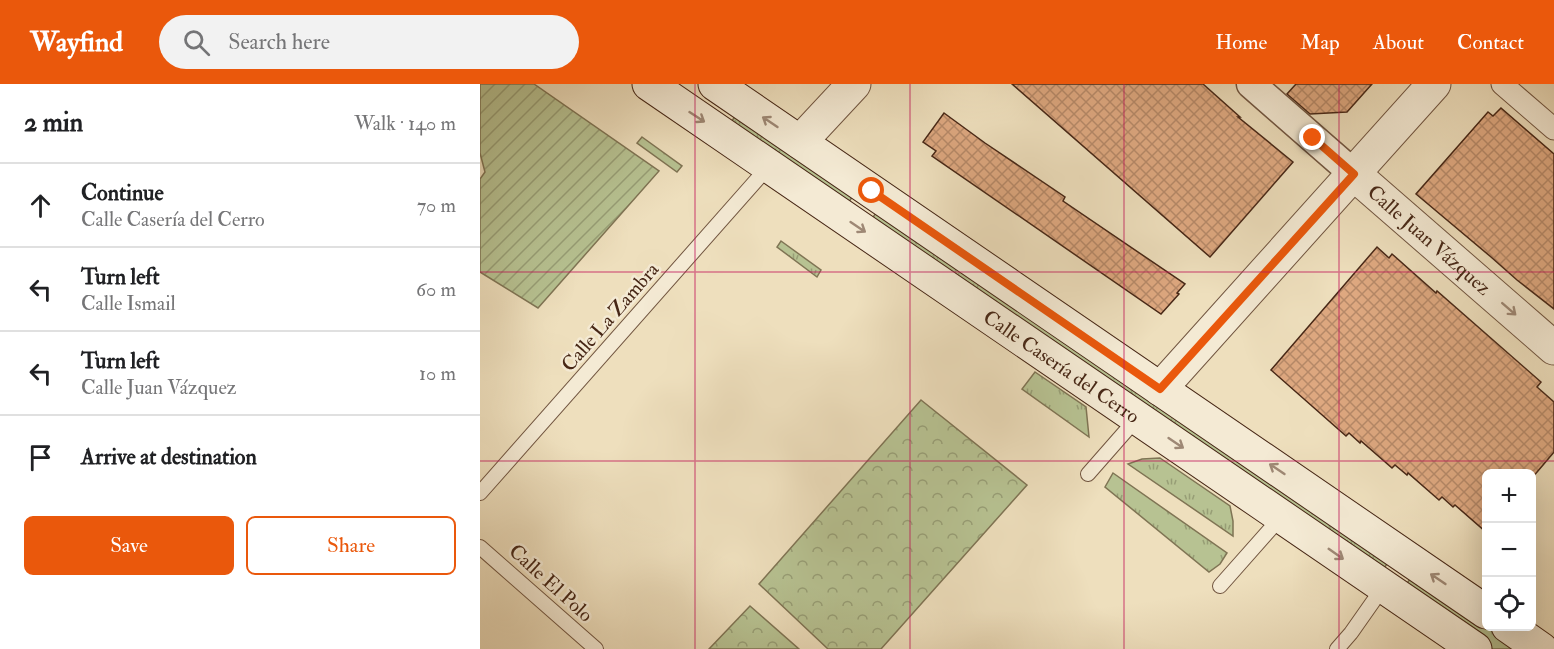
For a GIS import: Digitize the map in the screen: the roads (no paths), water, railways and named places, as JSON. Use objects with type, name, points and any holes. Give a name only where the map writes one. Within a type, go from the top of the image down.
[{"type":"main road","name":"Calle Casería del Cerro","points":[[649,84],[1474,649]]},
{"type":"main road","name":"Calle Casería del Cerro","points":[[715,84],[1482,609]]},
{"type":"main road","points":[[800,142],[854,84]]},
{"type":"main road","points":[[1160,389],[1434,84]]},
{"type":"main road","name":"Calle Juan Vázquez","points":[[1354,174],[1554,348]]},
{"type":"main road","points":[[1514,631],[1541,649]]},
{"type":"street","name":"Calle Juan Vázquez","points":[[1251,84],[1354,174]]},
{"type":"street","points":[[1502,84],[1554,129]]},
{"type":"lane","name":"Calle La Zambra","points":[[480,493],[769,166]]},
{"type":"lane","points":[[1088,474],[1138,417]]},
{"type":"lane","points":[[1220,586],[1282,516]]},
{"type":"lane","name":"Calle El Polo","points":[[480,547],[596,649]]},
{"type":"lane","points":[[1337,649],[1384,586]]}]
